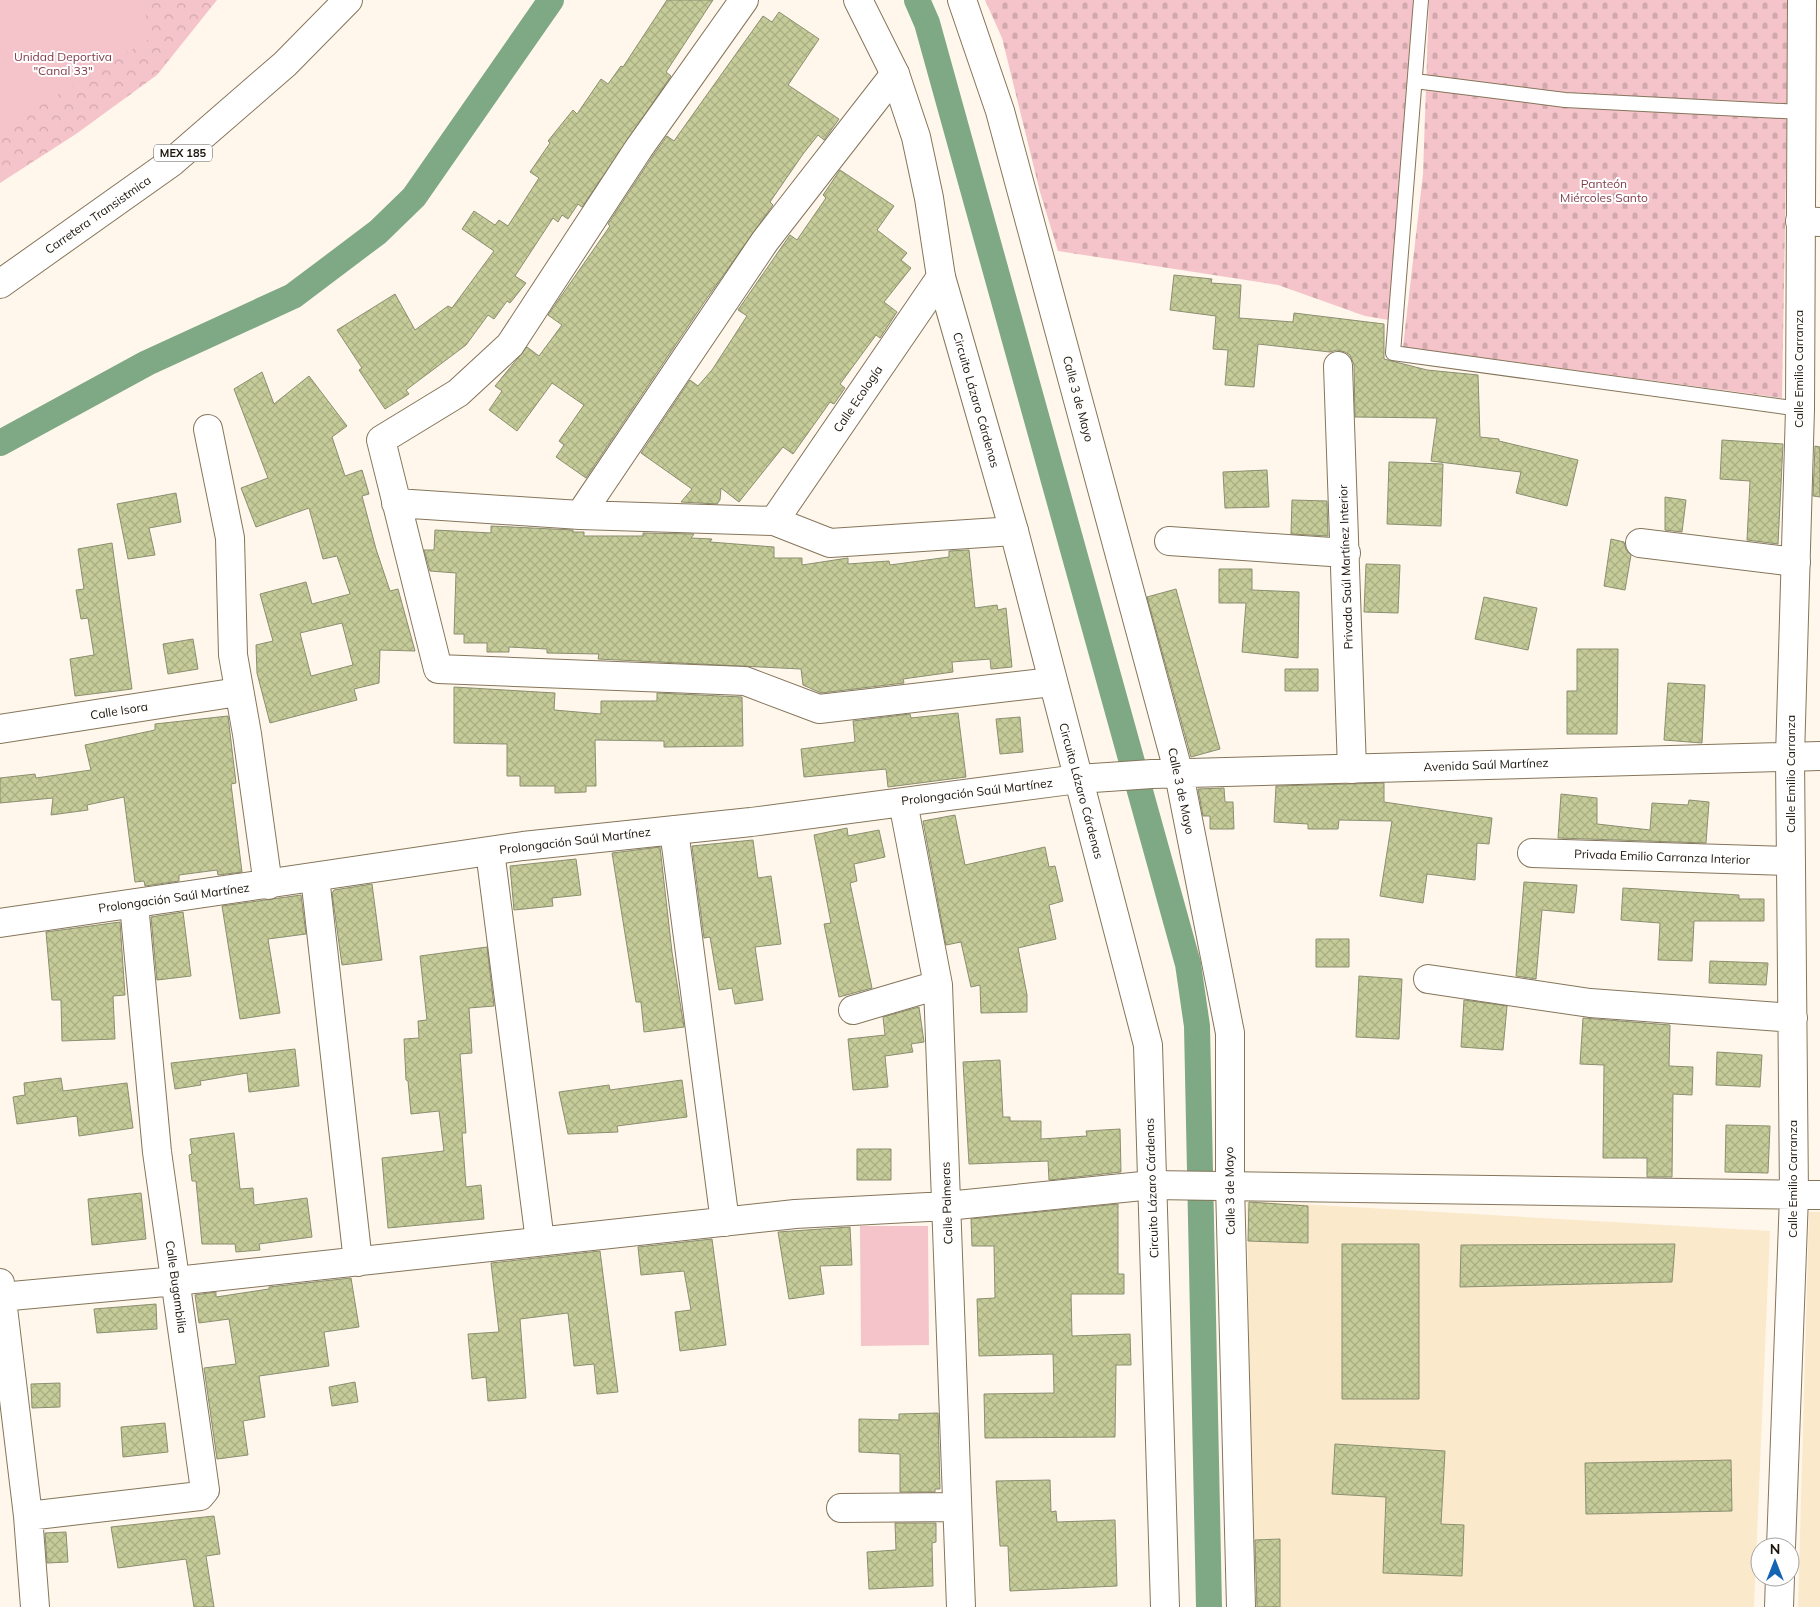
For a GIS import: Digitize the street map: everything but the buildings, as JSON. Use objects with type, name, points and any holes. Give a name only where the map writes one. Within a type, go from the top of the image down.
[{"type":"street","name":"Carretera Transistmica","points":[[0,284],[172,162],[285,64],[348,0]]},
{"type":"street","points":[[744,0],[639,148],[510,345],[458,393],[381,440],[438,669],[745,682],[819,709],[1052,682]]},
{"type":"street","name":"Circuito Lázaro Cárdenas","points":[[858,0],[895,74],[916,137],[929,198],[942,277],[1014,531],[1148,1045],[1162,1185],[1164,1607]]},
{"type":"street","name":"Calle 3 de Mayo","points":[[962,0],[1000,111],[1179,774],[1230,1033],[1223,1185],[1241,1607]]},
{"type":"street","name":"Calle Emilio Carranza","points":[[1782,1537],[1807,1195],[1793,1018],[1790,757],[1800,409],[1810,222],[1801,112],[1802,0]]},
{"type":"street","points":[[580,515],[765,241],[895,74]]},
{"type":"street","name":"Calle Ecología","points":[[774,521],[942,277]]},
{"type":"street","name":"Privada Saúl Martínez Interior","points":[[1338,366],[1352,768]]},
{"type":"street","points":[[208,429],[230,538],[233,654],[238,692],[247,734],[268,885]]},
{"type":"street","points":[[396,503],[580,515],[774,521],[830,543],[1014,531]]},
{"type":"street","points":[[1169,541],[1346,553]]},
{"type":"street","points":[[1640,543],[1796,562]]},
{"type":"street","name":"Calle Isora","points":[[0,729],[238,692]]},
{"type":"street","name":"Avenida Saúl Martínez","points":[[1152,774],[1820,756]]},
{"type":"street","name":"Prolongación Saúl Martínez","points":[[0,923],[490,851],[903,802],[1078,779],[1152,774]]},
{"type":"street","name":"Calle Palmeras","points":[[903,802],[938,986],[961,1607]]},
{"type":"street","points":[[674,830],[725,1222]]},
{"type":"street","points":[[490,851],[540,1241]]},
{"type":"street","name":"Privada Emilio Carranza Interior","points":[[1532,853],[1791,862]]},
{"type":"street","points":[[315,877],[358,1262]]},
{"type":"street","name":"Calle Bugambilia","points":[[28,1516],[200,1496],[205,1490],[157,1152],[134,904]]},
{"type":"street","points":[[1428,979],[1590,1003],[1793,1018]]},
{"type":"street","points":[[853,1010],[938,986]]},
{"type":"street","points":[[35,1607],[28,1516],[1,1292],[176,1281],[794,1214],[947,1206],[1162,1185],[1807,1195]]},
{"type":"street","points":[[841,1508],[956,1507]]},
{"type":"street","points":[[1779,1607],[1780,1587]]},
{"type":"lane","points":[[1420,0],[1393,353],[1800,409]]},
{"type":"lane","points":[[1415,81],[1565,100],[1801,112]]},
{"type":"shaded area","points":[[1247,1201],[1770,1231],[1757,1537],[1750,1537],[1750,1587],[1755,1587],[1754,1607],[1252,1607]]},
{"type":"shaded area","points":[[1809,1212],[1820,1212],[1820,1607],[1798,1607]]},
{"type":"green space","name":"Unidad Deportiva \"Canal 33\"","points":[[0,0],[217,0],[157,75],[76,134],[0,183]]},
{"type":"green space","points":[[0,0],[142,0],[151,38],[0,130]]},
{"type":"green space","points":[[985,0],[1414,0],[1389,320],[1365,316],[1278,285],[1058,251],[1040,192],[1002,38]]},
{"type":"green space","name":"Panteón Miércoles Santo","points":[[1429,0],[1789,0],[1782,398],[1403,347],[1423,174]]},
{"type":"green space","points":[[860,1226],[928,1226],[929,1345],[861,1346]]},
{"type":"waterway","points":[[0,443],[147,363],[293,296],[378,232],[414,197],[551,0]]},
{"type":"waterway","points":[[917,0],[927,23],[1188,964],[1197,1026],[1209,1607]]}]
